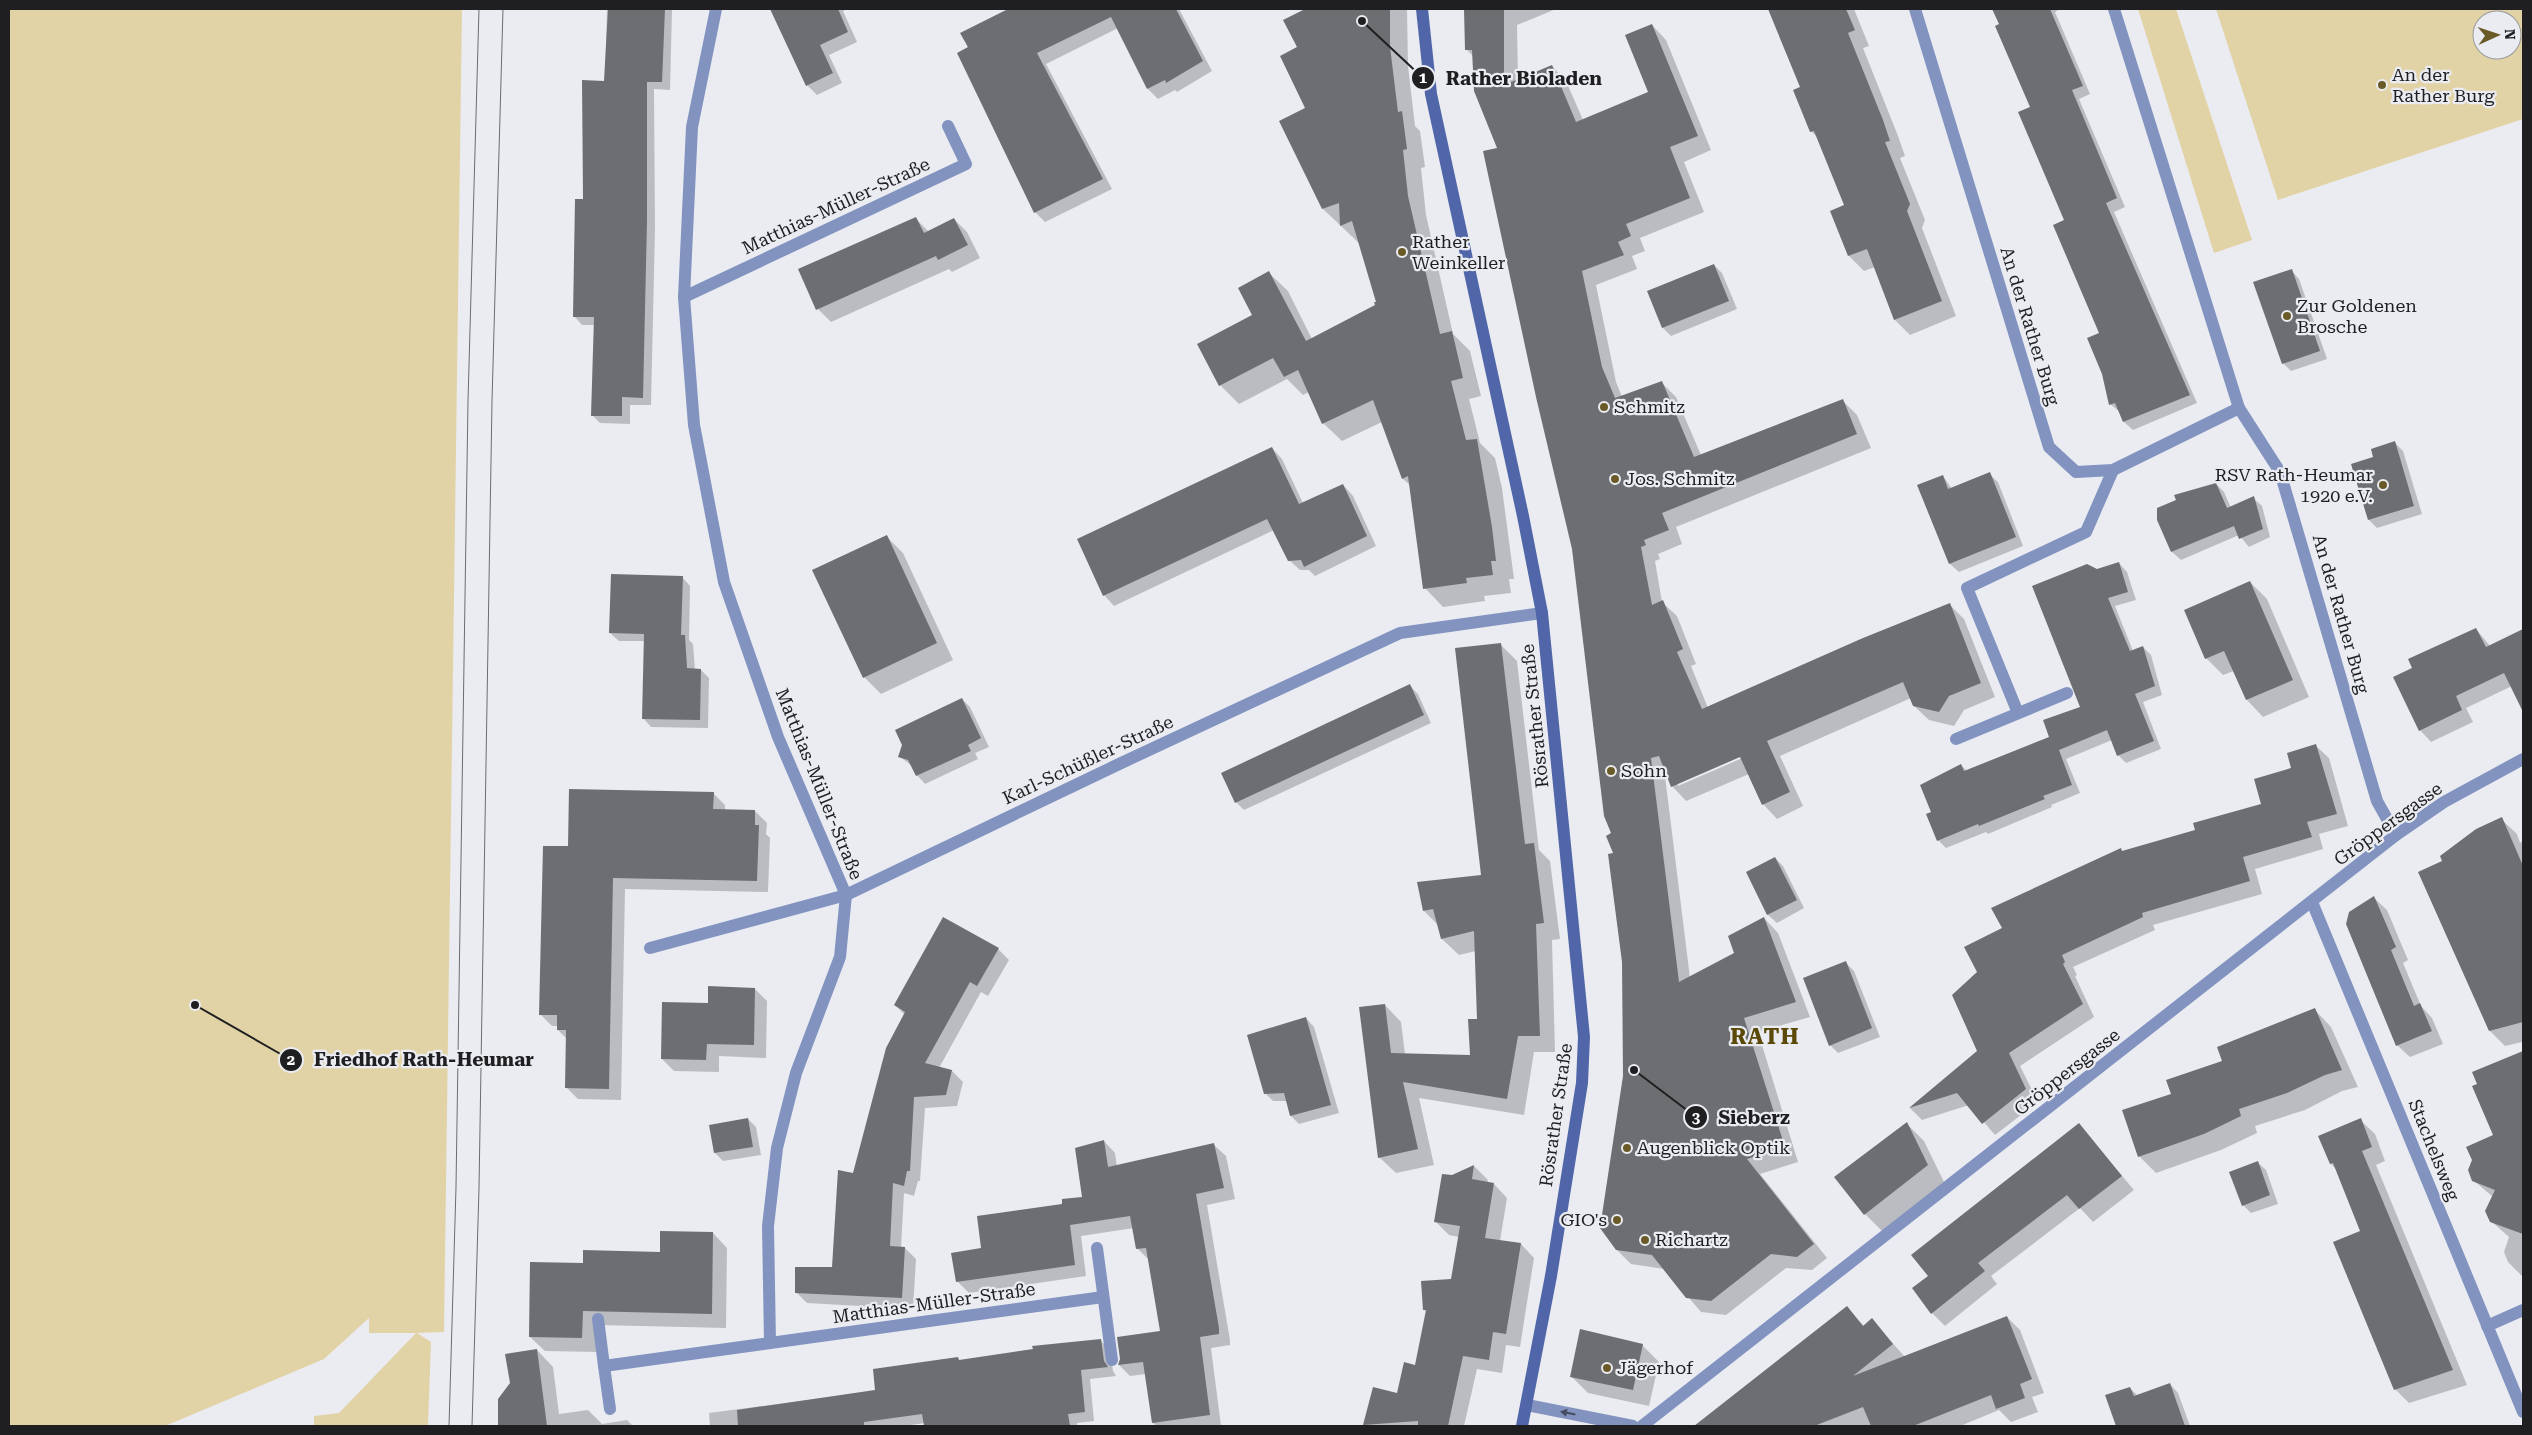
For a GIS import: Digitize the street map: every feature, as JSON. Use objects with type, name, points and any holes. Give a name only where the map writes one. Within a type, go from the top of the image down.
[{"type":"main road","name":"Rösrather Straße","points":[[1422,9],[1431,94],[1523,516],[1542,613],[1584,1037],[1582,1083],[1522,1426]]},
{"type":"street","name":"Matthias-Müller-Straße","points":[[716,9],[692,127],[684,297],[694,425],[724,582],[778,737],[846,895],[840,957],[796,1073],[777,1148],[768,1226],[770,1343]]},
{"type":"street","name":"An der Rather Burg","points":[[1914,9],[2048,447],[2076,472],[2113,470],[2239,408]]},
{"type":"street","name":"An der Rather Burg","points":[[2114,9],[2239,408],[2280,472],[2377,801],[2396,835]]},
{"type":"street","name":"Matthias-Müller-Straße","points":[[684,297],[966,164],[948,126]]},
{"type":"street","points":[[2018,713],[1967,588],[2086,532],[2113,470]]},
{"type":"street","name":"Karl-Schüßler-Straße","points":[[650,948],[846,895],[1400,633],[1542,613]]},
{"type":"street","points":[[1956,739],[2066,693]]},
{"type":"street","name":"Gröppersgasse","points":[[1642,1426],[2396,835],[2444,802],[2523,759]]},
{"type":"street","name":"Stachelsweg","points":[[2312,902],[2523,1412]]},
{"type":"street","points":[[1097,1248],[1112,1360]]},
{"type":"street","name":"Matthias-Müller-Straße","points":[[604,1366],[1104,1297]]},
{"type":"street","points":[[2487,1326],[2523,1310]]},
{"type":"street","points":[[598,1319],[610,1409]]},
{"type":"street","points":[[1527,1405],[1633,1426]]},
{"type":"shaded area","points":[[9,9],[462,9],[444,1332],[417,1333],[431,1342],[428,1426],[314,1426],[314,1416],[339,1413],[416,1333],[369,1333],[369,1318],[324,1359],[165,1426],[9,1426]]},
{"type":"shaded area","points":[[2138,9],[2176,9],[2252,240],[2214,253]]},
{"type":"shaded area","name":"An der Rather Burg","points":[[2216,9],[2523,9],[2523,119],[2278,200]]},
{"type":"building","points":[[608,9],[665,9],[662,82],[647,82],[647,220],[643,398],[622,397],[622,416],[591,416],[594,317],[573,317],[575,199],[583,199],[582,80],[604,81]]},
{"type":"building","points":[[770,9],[838,9],[848,32],[820,45],[833,73],[806,86]]},
{"type":"building","points":[[1008,9],[1176,9],[1203,61],[1166,83],[1165,80],[1147,89],[1111,17],[1037,53],[1103,179],[1034,213],[957,53],[968,47],[960,33]]},
{"type":"building","points":[[1305,9],[1390,9],[1390,47],[1398,112],[1402,111],[1407,149],[1403,150],[1408,196],[1440,334],[1452,331],[1463,378],[1451,381],[1466,440],[1477,439],[1492,527],[1496,561],[1491,561],[1493,575],[1466,578],[1467,583],[1423,589],[1408,476],[1402,479],[1373,400],[1322,424],[1298,370],[1284,377],[1273,358],[1219,386],[1197,344],[1252,315],[1238,288],[1269,271],[1306,341],[1375,305],[1374,302],[1376,302],[1352,221],[1340,226],[1339,203],[1322,209],[1279,121],[1305,108],[1280,56],[1297,47],[1283,20]]},
{"type":"building","points":[[1464,9],[1504,9],[1504,85],[1552,65],[1576,122],[1648,92],[1625,35],[1652,24],[1698,136],[1670,147],[1690,198],[1626,224],[1631,236],[1618,242],[1624,255],[1582,271],[1602,367],[1615,398],[1662,381],[1694,457],[1843,399],[1857,434],[1662,513],[1669,530],[1644,540],[1646,545],[1641,547],[1652,605],[1663,600],[1683,649],[1677,652],[1702,709],[1863,638],[1950,603],[1981,683],[1949,696],[1939,712],[1913,706],[1903,682],[1767,741],[1790,792],[1762,805],[1740,757],[1671,787],[1659,756],[1651,758],[1679,982],[1734,953],[1728,936],[1764,917],[1796,1002],[1744,1018],[1785,1147],[1747,1159],[1814,1244],[1797,1257],[1771,1254],[1711,1301],[1686,1298],[1652,1255],[1616,1250],[1600,1228],[1623,1076],[1622,962],[1608,854],[1613,853],[1606,836],[1611,833],[1604,816],[1572,549],[1536,397],[1483,151],[1497,148],[1474,91],[1472,50],[1465,50]]},
{"type":"building","points":[[1768,9],[1846,9],[1855,30],[1848,33],[1883,120],[1890,141],[1885,142],[1910,204],[1907,211],[1942,301],[1894,320],[1867,249],[1848,256],[1830,211],[1844,205],[1814,131],[1810,132],[1793,90],[1800,87]]},
{"type":"building","points":[[1992,9],[2050,9],[2083,86],[2072,90],[2117,198],[2106,203],[2190,395],[2123,422],[2115,403],[2109,405],[2102,374],[2087,338],[2099,333],[2053,225],[2064,220],[2018,112],[2030,107],[1995,26],[1999,24]]},
{"type":"building","points":[[916,217],[924,233],[954,218],[968,245],[938,260],[936,256],[816,310],[798,269]]},
{"type":"building","points":[[1714,264],[1729,301],[1662,328],[1647,291]]},
{"type":"building","name":"Zur Goldenen Brosche","points":[[2292,269],[2320,351],[2282,364],[2253,282]]},
{"type":"building","name":"RSV Rath-Heumar 1920 e.V.","points":[[2395,441],[2414,506],[2368,520],[2351,464],[2373,457],[2371,449]]},
{"type":"building","points":[[1272,447],[1299,504],[1343,484],[1367,536],[1304,567],[1301,560],[1288,561],[1267,519],[1103,596],[1077,539]]},
{"type":"building","points":[[1990,472],[2016,537],[1949,564],[1917,485],[1943,475],[1948,489]]},
{"type":"building","points":[[2216,483],[2227,508],[2254,496],[2263,529],[2239,539],[2234,526],[2171,552],[2157,520],[2157,508],[2176,500],[2174,495]]},
{"type":"building","points":[[887,535],[937,643],[863,678],[812,570]]},
{"type":"building","points":[[2119,562],[2128,592],[2108,598],[2130,651],[2143,646],[2155,686],[2135,694],[2154,741],[2117,756],[2107,730],[2059,750],[2072,785],[2043,796],[2045,799],[1937,841],[1926,814],[1931,812],[1920,785],[1961,764],[1964,771],[2049,737],[2043,720],[2080,707],[2032,586],[2087,564],[2097,569]]},
{"type":"building","points":[[611,574],[683,576],[681,635],[685,635],[687,668],[701,669],[700,720],[642,719],[644,634],[609,633]]},
{"type":"building","points":[[2250,581],[2293,680],[2246,700],[2224,651],[2205,659],[2184,610]]},
{"type":"building","points":[[2476,628],[2486,647],[2523,629],[2523,712],[2504,673],[2456,696],[2462,710],[2419,731],[2393,677],[2412,668],[2408,659]]},
{"type":"building","points":[[1501,643],[1525,844],[1534,843],[1544,923],[1536,924],[1540,1036],[1518,1036],[1507,1099],[1403,1082],[1418,1149],[1378,1158],[1359,1007],[1385,1004],[1391,1053],[1470,1055],[1468,1019],[1477,1019],[1474,931],[1441,939],[1433,909],[1423,911],[1417,882],[1481,875],[1455,648]]},
{"type":"building","points":[[1410,684],[1424,715],[1235,803],[1221,773]]},
{"type":"building","points":[[962,698],[981,738],[968,745],[971,751],[916,776],[908,760],[898,757],[902,745],[895,730]]},
{"type":"building","points":[[2316,744],[2337,814],[2307,822],[2312,837],[2243,857],[2250,881],[2142,913],[2143,917],[2062,955],[2065,962],[2063,964],[2083,1004],[2009,1053],[2026,1089],[1982,1124],[1957,1093],[1909,1108],[1977,1051],[1952,995],[1977,972],[1964,947],[2002,928],[1991,908],[2121,848],[2122,851],[2195,830],[2193,823],[2261,804],[2254,779],[2291,768],[2287,753]]},
{"type":"building","points":[[569,789],[714,792],[713,809],[755,810],[755,825],[759,825],[757,881],[613,878],[609,1089],[565,1088],[566,1030],[557,1030],[557,1015],[539,1015],[543,846],[568,846]]},
{"type":"building","points":[[2502,817],[2523,866],[2523,1022],[2489,1031],[2418,872],[2442,861],[2440,856],[2476,829]]},
{"type":"building","points":[[1775,857],[1797,900],[1767,915],[1746,872]]},
{"type":"building","points":[[2374,896],[2396,947],[2391,950],[2414,1006],[2420,1003],[2432,1031],[2396,1046],[2346,924],[2349,912]]},
{"type":"building","points":[[943,917],[999,948],[977,986],[970,982],[925,1063],[952,1070],[946,1095],[914,1097],[910,1171],[907,1171],[904,1186],[893,1183],[890,1246],[905,1247],[902,1298],[795,1293],[795,1267],[832,1267],[838,1170],[853,1173],[886,1048],[905,1012],[894,1005]]},
{"type":"building","points":[[1846,961],[1872,1028],[1829,1046],[1803,978]]},
{"type":"building","points":[[708,986],[755,988],[754,1045],[707,1044],[706,1060],[661,1059],[662,1002],[708,1003]]},
{"type":"building","points":[[2315,1008],[2342,1070],[2325,1075],[2287,1093],[2239,1109],[2241,1116],[2204,1134],[2138,1157],[2122,1110],[2171,1094],[2166,1080],[2222,1061],[2217,1047]]},
{"type":"building","points":[[1306,1017],[1331,1105],[1290,1116],[1284,1093],[1264,1094],[1247,1035]]},
{"type":"building","points":[[2523,1051],[2523,1234],[2490,1222],[2485,1211],[2495,1190],[2472,1181],[2468,1170],[2472,1160],[2466,1147],[2493,1135],[2472,1086],[2477,1084],[2472,1072]]},
{"type":"building","points":[[748,1118],[753,1147],[714,1153],[709,1125]]},
{"type":"building","points":[[2361,1118],[2372,1147],[2362,1151],[2453,1370],[2394,1390],[2333,1242],[2360,1231],[2333,1163],[2330,1164],[2318,1136]]},
{"type":"building","points":[[1907,1122],[1928,1165],[1864,1215],[1834,1177]]},
{"type":"building","points":[[2079,1123],[2122,1176],[2079,1209],[2067,1195],[1978,1263],[1985,1271],[1931,1314],[1912,1288],[1928,1276],[1911,1255]]},
{"type":"building","points":[[1104,1140],[1108,1167],[1214,1143],[1224,1188],[1196,1194],[1219,1328],[1219,1334],[1200,1337],[1210,1415],[1152,1423],[1143,1362],[1118,1365],[1120,1359],[1117,1337],[1160,1331],[1146,1248],[1136,1249],[1130,1216],[1070,1225],[1075,1265],[956,1282],[951,1253],[981,1248],[977,1216],[1062,1204],[1062,1199],[1082,1197],[1075,1148]]},
{"type":"building","points":[[2258,1161],[2270,1195],[2242,1206],[2229,1172]]},
{"type":"building","points":[[1474,1165],[1472,1179],[1494,1183],[1485,1238],[1521,1243],[1506,1334],[1493,1332],[1489,1360],[1463,1356],[1448,1426],[1418,1426],[1418,1421],[1363,1425],[1373,1387],[1397,1393],[1404,1362],[1415,1365],[1426,1310],[1423,1310],[1421,1281],[1451,1279],[1460,1226],[1434,1222],[1442,1174],[1452,1175]]},
{"type":"building","points":[[660,1231],[713,1232],[712,1314],[583,1311],[582,1338],[529,1337],[530,1262],[583,1263],[583,1250],[660,1252]]},
{"type":"building","points":[[1847,1306],[1863,1326],[1872,1318],[1893,1344],[1853,1376],[2007,1316],[2032,1379],[2020,1384],[2025,1398],[1996,1409],[1991,1395],[1913,1426],[1871,1426],[1863,1407],[1814,1426],[1694,1426]]},
{"type":"building","points":[[1580,1329],[1643,1344],[1633,1390],[1570,1377]]},
{"type":"building","points":[[1101,1339],[1104,1361],[1108,1367],[1081,1370],[1085,1412],[1068,1414],[1070,1426],[924,1426],[922,1414],[864,1422],[864,1426],[738,1426],[737,1410],[875,1390],[873,1369],[958,1357],[959,1360],[1033,1349],[1032,1346]]},
{"type":"building","points":[[537,1349],[547,1426],[498,1426],[498,1399],[510,1383],[505,1354]]},
{"type":"building","points":[[2170,1383],[2185,1426],[2116,1426],[2105,1395],[2130,1387],[2134,1396]]},
{"type":"tram line","points":[[449,1426],[456,1187],[468,401],[479,9]]},
{"type":"tram line","points":[[472,1426],[479,1188],[492,401],[503,9]]},
{"type":"place","name":"Rather Bioladen","points":[[1362,21]]},
{"type":"place","name":"An der Rather Burg","points":[[2382,85]]},
{"type":"place","name":"Rather Weinkeller","points":[[1402,252]]},
{"type":"place","name":"Zur Goldenen Brosche","points":[[2287,316]]},
{"type":"place","name":"Schmitz","points":[[1604,407]]},
{"type":"place","name":"Jos. Schmitz","points":[[1615,479]]},
{"type":"place","name":"RSV Rath-Heumar 1920 e.V.","points":[[2383,485]]},
{"type":"place","name":"Sohn","points":[[1611,771]]},
{"type":"place","name":"Friedhof Rath-Heumar","points":[[195,1005]]},
{"type":"place","name":"Sieberz","points":[[1634,1070]]},
{"type":"place","name":"Augenblick Optik","points":[[1627,1148]]},
{"type":"place","name":"GIO's","points":[[1617,1220]]},
{"type":"place","name":"Richartz","points":[[1645,1240]]},
{"type":"place","name":"Jägerhof","points":[[1607,1368]]},
{"type":"district","name":"RATH","points":[[1765,1036]]}]
